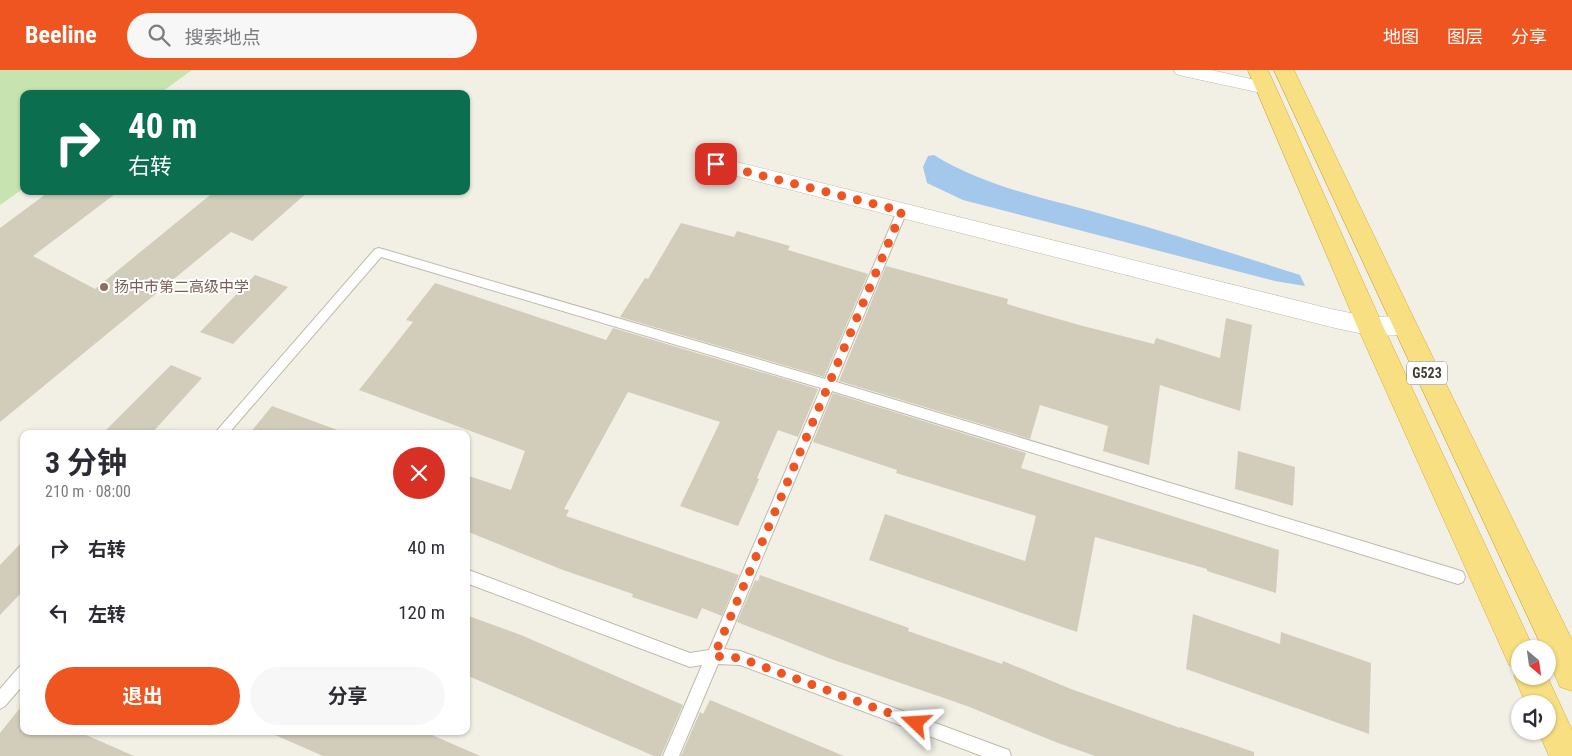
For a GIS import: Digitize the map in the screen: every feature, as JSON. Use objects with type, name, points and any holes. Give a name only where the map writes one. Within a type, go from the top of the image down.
[{"type":"highway","name":"G523","points":[[1269,76],[1404,325],[1572,675]]},
{"type":"highway","name":"G523","points":[[1269,76],[1370,326],[1514,640]]},
{"type":"highway","points":[[1556,733],[1566,756]]},
{"type":"street","points":[[1183,70],[1269,76]]},
{"type":"street","points":[[716,164],[1331,318],[1370,326],[1404,325]]},
{"type":"lane","points":[[671,756],[902,211]]},
{"type":"lane","points":[[223,430],[378,252],[828,384],[1458,577]]},
{"type":"lane","points":[[470,578],[690,660],[714,656],[740,658],[1003,756]]},
{"type":"lane","points":[[0,702],[20,677]]},
{"type":"green space","points":[[0,70],[192,70],[164,90],[20,90],[20,191],[0,205]]},
{"type":"water","points":[[934,155],[955,167],[1001,186],[1165,232],[1300,275],[1305,286],[1275,281],[963,200],[927,183],[923,167],[928,156]]},
{"type":"building","points":[[45,195],[114,195],[33,256],[95,289],[210,195],[304,195],[252,241],[231,232],[0,422],[0,228]]},
{"type":"building","points":[[681,223],[734,237],[737,231],[790,246],[788,250],[868,274],[824,377],[620,317],[645,278],[648,279]]},
{"type":"building","points":[[886,266],[1008,299],[1007,304],[1079,325],[1154,344],[1156,338],[1220,358],[1226,318],[1252,325],[1240,411],[1160,385],[1149,465],[1103,451],[1108,426],[1040,405],[1030,439],[839,381]]},
{"type":"building","points":[[255,275],[288,287],[233,344],[200,332]]},
{"type":"building","points":[[435,283],[606,340],[613,328],[818,389],[798,437],[778,430],[738,526],[680,506],[720,422],[628,392],[564,509],[569,510],[566,516],[739,575],[722,616],[702,608],[697,619],[632,597],[633,594],[563,570],[470,533],[470,476],[511,490],[525,451],[359,390],[413,322],[406,320]]},
{"type":"building","points":[[171,365],[202,378],[155,430],[106,430]]},
{"type":"building","points":[[833,393],[1026,453],[1021,468],[1279,550],[1276,593],[1207,571],[1207,569],[1095,537],[1077,632],[869,560],[885,514],[1025,561],[1036,516],[896,473],[897,470],[813,442]]},
{"type":"building","points":[[272,406],[337,430],[252,430]]},
{"type":"building","points":[[1238,451],[1295,467],[1293,506],[1235,489]]},
{"type":"building","points":[[20,544],[20,594],[0,615],[0,565]]},
{"type":"building","points":[[760,575],[909,628],[908,631],[1002,664],[1003,661],[1071,689],[1254,752],[1254,756],[1095,756],[1058,743],[967,706],[831,659],[737,622],[755,580],[758,581]]},
{"type":"building","points":[[1193,614],[1280,644],[1281,632],[1371,663],[1369,734],[1186,669]]},
{"type":"building","points":[[470,616],[521,635],[683,705],[661,756],[654,756],[470,677]]},
{"type":"building","points":[[710,700],[844,756],[681,756],[700,712],[703,714]]},
{"type":"building","points":[[20,708],[20,735],[86,735],[134,756],[0,756],[0,733]]},
{"type":"building","points":[[275,735],[432,735],[480,756],[323,756]]},
{"type":"place","name":"扬中市第二高级中学","points":[[104,287]]},
{"type":"route","points":[[716,164],[902,211],[714,656],[740,658],[916,723]]}]
